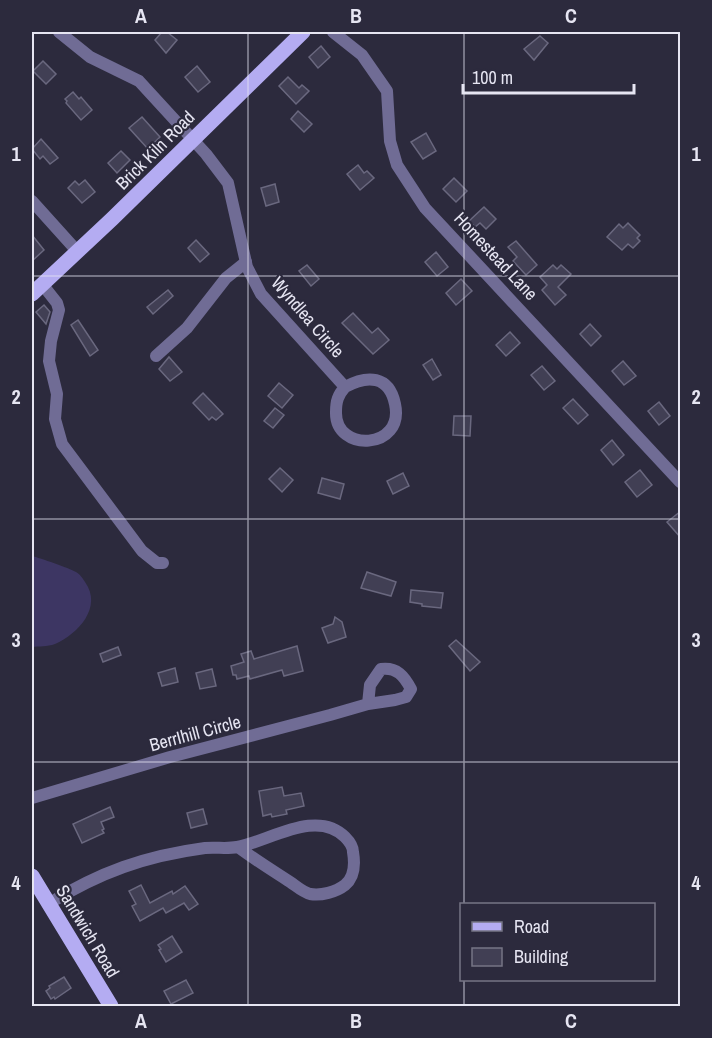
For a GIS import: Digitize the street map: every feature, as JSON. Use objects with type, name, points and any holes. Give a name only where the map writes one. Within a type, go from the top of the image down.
[{"type":"main road","name":"Brick Kiln Road","points":[[37,289],[303,32]]},
{"type":"main road","name":"Sandwich Road","points":[[32,876],[111,1006]]},
{"type":"street","name":"Wyndlea Circle","points":[[59,32],[90,57],[139,81],[194,139],[228,183],[246,262],[261,294],[345,387]]},
{"type":"street","name":"Homestead Lane","points":[[333,32],[362,55],[387,91],[390,141],[397,165],[425,208],[681,482]]},
{"type":"street","points":[[32,201],[77,251]]},
{"type":"street","points":[[156,356],[187,328],[226,278],[246,262]]},
{"type":"street","points":[[37,289],[57,303],[59,310],[51,341],[49,361],[57,394],[55,420],[62,444],[142,551],[157,562],[163,563]]},
{"type":"street","points":[[369,378],[384,384],[392,393],[396,407],[394,424],[387,435],[375,440],[363,440],[353,438],[341,430],[336,418],[336,402],[345,387],[360,379],[369,378]]},
{"type":"street","name":"BerrIhill Circle","points":[[32,798],[170,757],[368,704]]},
{"type":"street","points":[[48,904],[80,885],[136,861],[197,849],[238,847],[296,828],[328,827],[339,832],[353,848],[355,863],[347,884],[325,894],[310,894],[238,847]]},
{"type":"shaded area","points":[[32,556],[77,573],[90,591],[91,601],[85,619],[72,634],[49,646],[32,647]]},
{"type":"building","points":[[162,32],[167,32],[177,40],[166,53],[155,40]]},
{"type":"building","points":[[540,36],[548,43],[534,60],[524,49]]},
{"type":"building","points":[[321,46],[330,57],[318,68],[309,57]]},
{"type":"building","points":[[43,61],[56,74],[46,84],[33,71]]},
{"type":"building","points":[[197,66],[210,82],[198,92],[185,77]]},
{"type":"building","points":[[288,77],[299,88],[302,85],[309,91],[296,104],[279,86]]},
{"type":"building","points":[[73,92],[79,99],[81,97],[92,110],[81,120],[66,103],[65,99]]},
{"type":"building","points":[[298,111],[312,124],[304,132],[291,119]]},
{"type":"building","points":[[142,117],[160,137],[148,149],[129,128]]},
{"type":"building","points":[[426,133],[436,151],[423,159],[411,142]]},
{"type":"building","points":[[41,139],[58,158],[50,164],[43,156],[40,159],[32,149]]},
{"type":"building","points":[[121,151],[130,160],[117,173],[108,163]]},
{"type":"building","points":[[358,165],[364,173],[367,171],[374,178],[360,190],[347,174]]},
{"type":"building","points":[[454,178],[467,191],[456,202],[443,189]]},
{"type":"building","points":[[85,180],[95,192],[82,203],[68,188],[75,181],[79,185]]},
{"type":"building","points":[[275,184],[279,202],[266,206],[261,188]]},
{"type":"building","points":[[484,207],[496,219],[486,229],[480,223],[475,227],[469,221]]},
{"type":"building","points":[[628,223],[640,235],[637,238],[640,241],[633,248],[628,244],[622,250],[607,237],[619,224],[623,228]]},
{"type":"building","points":[[32,235],[44,250],[32,261]]},
{"type":"building","points":[[196,240],[209,254],[200,262],[188,248]]},
{"type":"building","points":[[516,241],[537,265],[526,275],[513,261],[517,257],[508,247]]},
{"type":"building","points":[[436,252],[448,267],[437,276],[425,262]]},
{"type":"building","points":[[307,265],[319,279],[311,286],[299,271]]},
{"type":"building","points":[[553,265],[557,269],[561,265],[571,274],[558,287],[566,295],[555,305],[542,290],[547,285],[540,277]]},
{"type":"building","points":[[461,279],[472,291],[456,305],[446,293]]},
{"type":"building","points":[[168,290],[173,296],[153,314],[147,307]]},
{"type":"building","points":[[44,305],[50,312],[46,324],[36,312]]},
{"type":"building","points":[[353,313],[372,333],[378,328],[389,340],[373,354],[342,323]]},
{"type":"building","points":[[78,320],[98,350],[90,356],[71,325]]},
{"type":"building","points":[[590,324],[601,336],[591,346],[580,334]]},
{"type":"building","points":[[510,332],[520,343],[506,356],[496,345]]},
{"type":"building","points":[[169,357],[182,372],[170,381],[159,369]]},
{"type":"building","points":[[432,359],[441,375],[433,380],[423,365]]},
{"type":"building","points":[[623,361],[636,376],[624,385],[612,371]]},
{"type":"building","points":[[542,366],[555,381],[544,390],[531,375]]},
{"type":"building","points":[[279,383],[293,395],[282,408],[268,396]]},
{"type":"building","points":[[203,393],[223,414],[216,420],[212,417],[209,420],[193,403]]},
{"type":"building","points":[[573,399],[588,415],[578,424],[563,408]]},
{"type":"building","points":[[659,402],[670,416],[659,425],[648,411]]},
{"type":"building","points":[[275,408],[284,415],[273,428],[264,421]]},
{"type":"building","points":[[454,416],[471,416],[470,436],[453,435]]},
{"type":"building","points":[[612,440],[624,455],[613,465],[601,450]]},
{"type":"building","points":[[280,468],[293,480],[282,492],[269,479]]},
{"type":"building","points":[[640,470],[652,485],[637,497],[625,482]]},
{"type":"building","points":[[403,473],[409,486],[393,494],[387,481]]},
{"type":"building","points":[[322,478],[344,484],[340,499],[318,493]]},
{"type":"building","points":[[681,511],[681,538],[667,522]]},
{"type":"building","points":[[367,572],[396,582],[391,596],[361,588]]},
{"type":"building","points":[[411,590],[443,593],[441,608],[410,602]]},
{"type":"building","points":[[335,617],[342,622],[346,637],[328,643],[322,628],[333,624]]},
{"type":"building","points":[[456,640],[480,662],[470,671],[449,646]]},
{"type":"building","points":[[297,646],[303,671],[284,676],[282,670],[250,679],[249,676],[237,679],[236,675],[233,675],[231,666],[244,662],[241,654],[251,651],[254,659]]},
{"type":"building","points":[[118,647],[121,655],[103,662],[100,654]]},
{"type":"building","points":[[175,668],[178,682],[162,686],[158,673]]},
{"type":"building","points":[[212,669],[216,686],[200,689],[196,673]]},
{"type":"building","points":[[282,787],[284,796],[301,793],[304,806],[286,810],[287,814],[263,816],[259,791]]},
{"type":"building","points":[[110,807],[114,817],[101,822],[104,833],[82,843],[73,824]]},
{"type":"building","points":[[203,809],[207,824],[191,828],[187,813]]},
{"type":"building","points":[[141,885],[150,903],[172,891],[173,894],[185,886],[198,904],[189,910],[184,903],[166,913],[163,908],[140,921],[132,906],[136,904],[129,891]]},
{"type":"building","points":[[172,936],[182,952],[166,962],[158,945]]},
{"type":"building","points":[[64,977],[71,988],[55,999],[54,997],[51,999],[46,991],[50,988],[49,986]]},
{"type":"building","points":[[186,980],[193,993],[171,1004],[164,991]]}]
